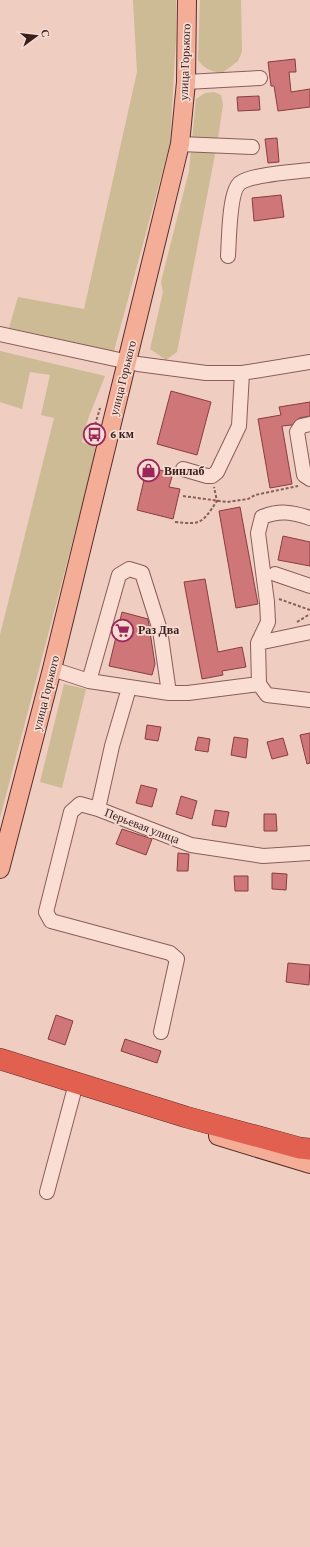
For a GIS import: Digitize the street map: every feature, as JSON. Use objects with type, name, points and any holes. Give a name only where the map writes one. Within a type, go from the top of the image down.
[{"type":"highway","points":[[0,1050],[104,1087],[125,1098]]},
{"type":"highway","points":[[0,1059],[201,1121],[300,1148],[310,1149]]},
{"type":"main road","name":"улица Горького","points":[[0,869],[52,669],[180,144],[186,82],[190,0]]},
{"type":"main road","points":[[0,1068],[310,1164]]},
{"type":"street","points":[[186,82],[260,78]]},
{"type":"street","points":[[180,144],[252,147]]},
{"type":"street","points":[[228,256],[232,200],[236,188],[240,183],[266,176],[310,170]]},
{"type":"street","points":[[0,334],[127,362],[206,373],[242,373],[310,362]]},
{"type":"street","points":[[183,469],[207,476],[212,476],[217,472],[239,426],[242,373]]},
{"type":"street","points":[[309,478],[304,475],[297,432],[301,426],[310,424]]},
{"type":"street","points":[[310,518],[292,512],[272,513],[262,517],[258,533],[266,593],[268,622],[258,643],[259,684],[267,695],[310,700]]},
{"type":"street","points":[[89,681],[119,576],[129,569],[142,573],[160,630],[169,693]]},
{"type":"street","points":[[275,574],[310,586]]},
{"type":"street","points":[[258,643],[310,632]]},
{"type":"street","points":[[52,669],[89,681],[169,693],[188,693],[259,684]]},
{"type":"street","name":"Перьевая улица","points":[[129,688],[112,746],[98,808],[191,845],[262,856],[310,853]]},
{"type":"street","points":[[98,808],[80,804],[71,812],[46,912],[51,921],[170,953],[177,959],[161,1032]]},
{"type":"street","points":[[47,1192],[74,1091]]},
{"type":"path","points":[[175,522],[187,524],[199,522],[206,518],[217,501],[212,476]]},
{"type":"path","points":[[183,496],[227,502],[244,500],[255,495],[295,488],[309,478]]},
{"type":"path","points":[[266,593],[292,605],[310,610]]},
{"type":"shaded area","points":[[133,0],[176,0],[176,37],[170,144],[114,351],[9,328],[18,297],[84,309],[137,72]]},
{"type":"shaded area","points":[[200,0],[241,0],[242,52],[238,61],[222,73],[208,69],[198,60]]},
{"type":"shaded area","points":[[214,92],[221,95],[223,104],[218,139],[177,352],[166,360],[150,349],[163,292],[161,282],[189,171],[196,99],[205,93]]},
{"type":"shaded area","points":[[0,351],[105,376],[88,419],[82,442],[97,448],[0,818],[0,635],[54,418],[41,415],[50,375],[30,372],[22,409],[0,402]]},
{"type":"shaded area","points":[[64,684],[86,689],[62,788],[40,782]]},
{"type":"building","points":[[295,59],[296,72],[289,72],[291,92],[310,89],[310,107],[278,111],[274,86],[271,86],[268,62]]},
{"type":"building","points":[[259,96],[260,110],[238,111],[237,97]]},
{"type":"building","points":[[277,138],[279,162],[268,163],[265,139]]},
{"type":"building","points":[[281,195],[284,217],[254,221],[252,198]]},
{"type":"building","points":[[171,391],[211,402],[197,455],[157,444]]},
{"type":"building","points":[[310,402],[310,416],[299,418],[292,425],[282,426],[292,484],[270,488],[258,419],[281,415],[279,407]]},
{"type":"building","points":[[147,467],[173,473],[169,487],[180,489],[173,519],[137,510]]},
{"type":"building","points":[[240,507],[258,604],[236,608],[219,511]]},
{"type":"building","points":[[283,536],[310,542],[310,566],[278,560]]},
{"type":"building","points":[[205,579],[218,652],[242,647],[246,667],[222,671],[223,675],[202,679],[184,582]]},
{"type":"building","points":[[122,612],[148,619],[155,664],[152,675],[109,666]]},
{"type":"building","points":[[147,725],[161,727],[158,741],[145,739]]},
{"type":"building","points":[[310,733],[310,763],[307,764],[300,735]]},
{"type":"building","points":[[198,737],[210,739],[208,752],[195,750]]},
{"type":"building","points":[[234,737],[248,739],[246,758],[231,755]]},
{"type":"building","points":[[283,738],[288,755],[272,759],[267,742]]},
{"type":"building","points":[[141,785],[157,789],[152,807],[136,803]]},
{"type":"building","points":[[181,796],[197,801],[192,819],[176,814]]},
{"type":"building","points":[[215,810],[229,812],[226,827],[212,825]]},
{"type":"building","points":[[264,814],[276,814],[277,831],[264,831]]},
{"type":"building","points":[[122,829],[152,839],[146,855],[116,844]]},
{"type":"building","points":[[178,853],[189,854],[188,871],[177,871]]},
{"type":"building","points":[[272,873],[287,874],[286,890],[272,889]]},
{"type":"building","points":[[234,876],[248,876],[248,891],[235,891]]},
{"type":"building","points":[[288,963],[310,965],[309,985],[286,982]]},
{"type":"building","points":[[56,1015],[73,1021],[65,1045],[48,1039]]},
{"type":"building","points":[[125,1039],[161,1051],[157,1063],[121,1051]]},
{"type":"place","name":"6 км","points":[[95,434]]},
{"type":"place","name":"Винлаб","points":[[148,471]]},
{"type":"place","name":"Раз Два","points":[[122,630]]}]
